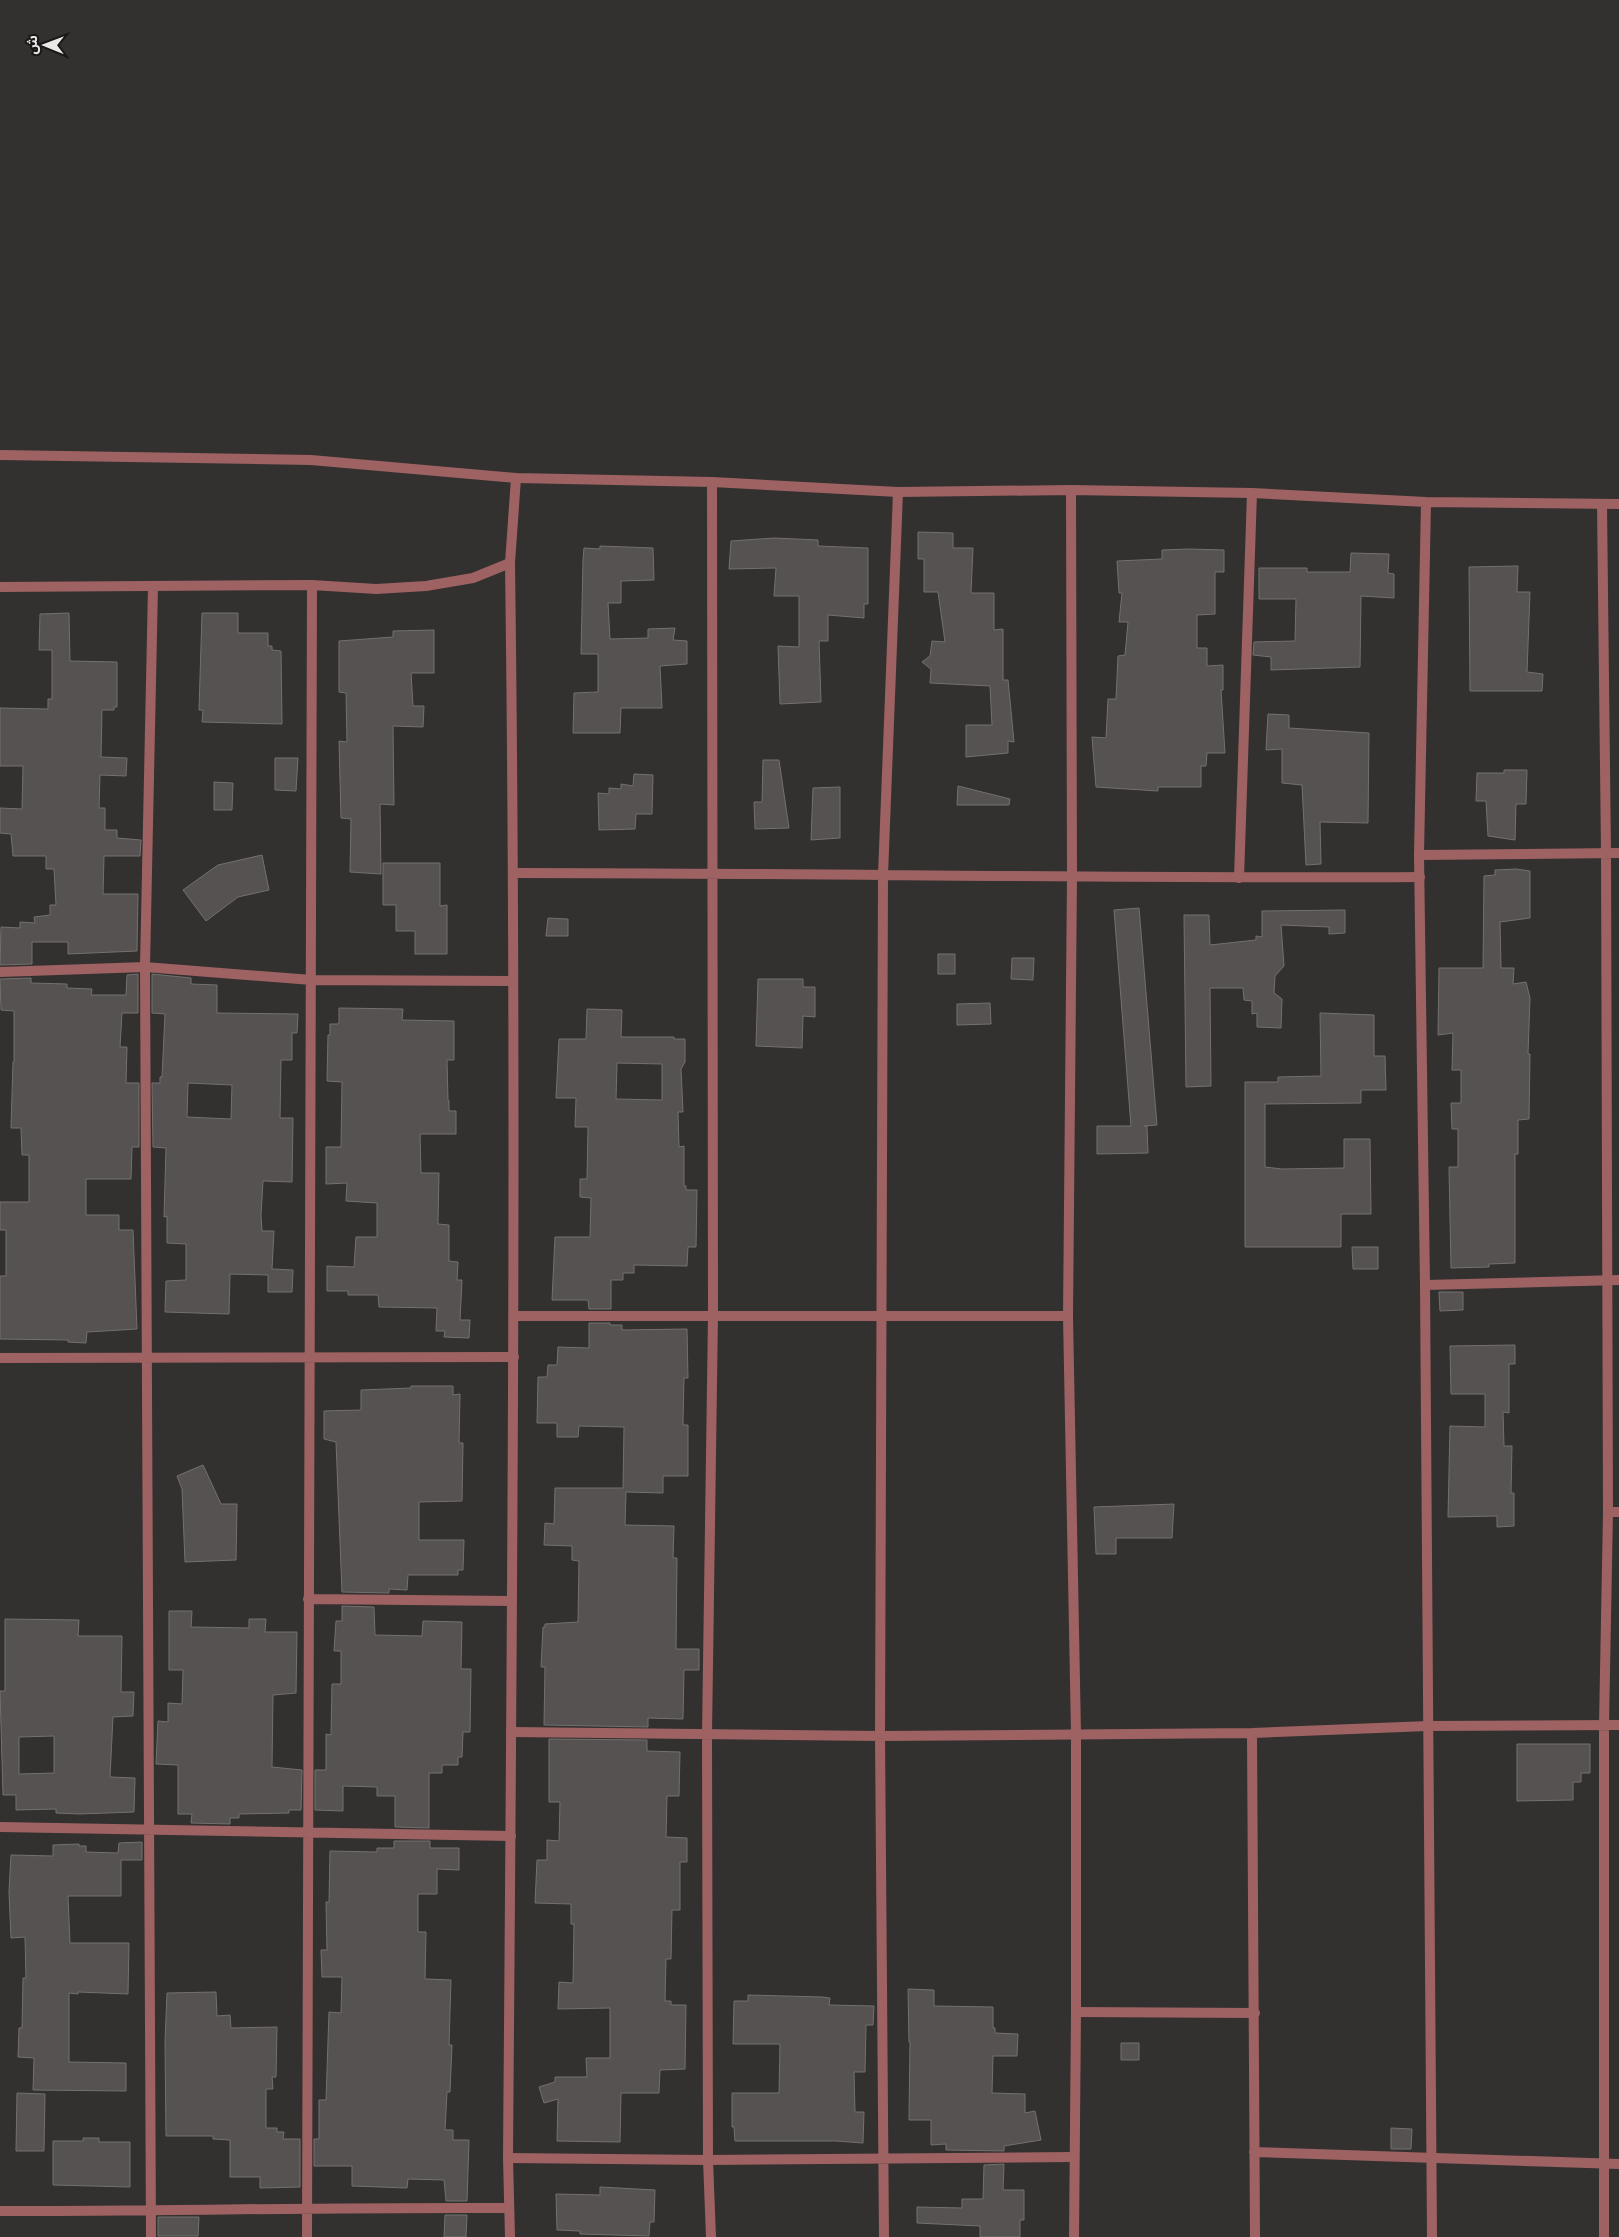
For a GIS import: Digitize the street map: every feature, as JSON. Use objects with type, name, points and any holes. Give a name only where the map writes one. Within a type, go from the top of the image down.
[{"type":"street","points":[[0,455],[311,460],[516,478],[712,482],[898,492],[1071,490],[1252,493],[1426,502],[1619,504]]},
{"type":"street","points":[[510,2237],[508,2158],[514,1357],[514,873],[510,563],[516,478]]},
{"type":"street","points":[[711,2237],[708,2160],[707,1735],[713,1314],[712,482]]},
{"type":"street","points":[[1071,490],[1072,876],[1068,1316],[1076,1734],[1074,2237]]},
{"type":"street","points":[[884,2237],[880,1736],[883,1315],[883,875],[898,492]]},
{"type":"street","points":[[1239,878],[1252,493]]},
{"type":"street","points":[[1426,502],[1419,855],[1426,1285],[1432,2237]]},
{"type":"street","points":[[1602,504],[1606,853],[1608,1512],[1604,1725],[1604,2237]]},
{"type":"street","points":[[0,587],[312,585],[376,589],[426,586],[473,578],[510,563]]},
{"type":"street","points":[[307,2237],[312,585]]},
{"type":"street","points":[[151,2237],[145,968],[153,586]]},
{"type":"street","points":[[1419,855],[1619,853]]},
{"type":"street","points":[[514,873],[1239,878],[1420,877]]},
{"type":"street","points":[[0,972],[145,968],[312,980],[513,981]]},
{"type":"street","points":[[1426,1285],[1619,1280]]},
{"type":"street","points":[[514,1316],[713,1314],[1068,1316]]},
{"type":"street","points":[[0,1358],[514,1357]]},
{"type":"street","points":[[1608,1512],[1619,1512]]},
{"type":"street","points":[[308,1599],[512,1601]]},
{"type":"street","points":[[511,1732],[880,1736],[1252,1733],[1428,1726],[1619,1725]]},
{"type":"street","points":[[1252,1733],[1255,2237]]},
{"type":"street","points":[[0,1827],[511,1836]]},
{"type":"street","points":[[1076,2012],[1255,2013]]},
{"type":"street","points":[[1254,2152],[1619,2164]]},
{"type":"street","points":[[508,2158],[708,2160],[1073,2158]]},
{"type":"street","points":[[0,2211],[150,2211],[306,2207],[508,2208]]},
{"type":"building","points":[[918,532],[953,533],[953,548],[973,548],[971,593],[994,593],[994,630],[1003,629],[1003,680],[1008,680],[1014,742],[1008,741],[1008,753],[966,757],[966,725],[992,725],[990,686],[930,683],[931,669],[922,662],[930,656],[932,641],[945,642],[938,592],[924,592],[924,559],[918,559]]},
{"type":"building","points":[[774,538],[818,540],[818,546],[868,548],[868,604],[864,604],[864,618],[828,615],[828,641],[819,641],[821,702],[780,704],[778,646],[799,647],[799,596],[774,596],[776,568],[729,569],[731,541]]},
{"type":"building","points":[[600,546],[653,548],[654,580],[621,581],[621,603],[608,603],[610,639],[648,638],[648,629],[675,628],[673,640],[687,641],[687,664],[660,666],[662,708],[621,708],[620,733],[573,733],[574,693],[598,692],[598,654],[581,654],[584,548],[600,549]]},
{"type":"building","points":[[1162,550],[1224,550],[1224,572],[1215,572],[1215,614],[1197,615],[1197,648],[1207,648],[1207,666],[1223,665],[1223,690],[1221,690],[1225,753],[1207,753],[1206,766],[1201,766],[1201,787],[1158,787],[1158,791],[1096,787],[1092,737],[1106,738],[1108,699],[1116,699],[1118,656],[1125,655],[1128,622],[1119,622],[1122,593],[1119,593],[1117,561],[1162,559]]},
{"type":"building","points":[[1351,553],[1389,554],[1388,573],[1394,574],[1394,598],[1361,596],[1360,667],[1271,670],[1271,657],[1253,655],[1254,642],[1295,641],[1296,599],[1259,599],[1259,568],[1307,568],[1307,572],[1350,572]]},
{"type":"building","points":[[1518,566],[1517,592],[1530,592],[1527,672],[1543,674],[1542,691],[1470,691],[1469,567]]},
{"type":"building","points":[[69,613],[70,661],[117,662],[117,707],[114,707],[114,710],[102,710],[101,757],[127,758],[126,776],[100,775],[99,808],[105,808],[105,830],[117,830],[117,838],[141,840],[140,856],[104,856],[103,894],[138,894],[137,951],[68,954],[68,942],[32,942],[32,964],[0,965],[1,927],[20,928],[20,922],[35,923],[34,917],[50,915],[50,905],[56,905],[54,869],[46,869],[46,856],[13,856],[11,834],[0,833],[0,808],[22,809],[23,766],[0,766],[0,708],[48,709],[48,699],[52,699],[52,650],[39,650],[40,614]]},
{"type":"building","points":[[202,613],[238,613],[238,633],[268,633],[268,646],[272,646],[272,650],[281,651],[282,724],[202,722],[203,710],[199,710]]},
{"type":"building","points":[[434,630],[434,673],[411,673],[413,706],[424,706],[423,727],[393,726],[394,805],[380,804],[381,874],[350,872],[351,819],[341,818],[339,741],[347,742],[346,693],[339,692],[339,641],[393,637],[393,631]]},
{"type":"building","points":[[1268,714],[1289,715],[1289,728],[1369,733],[1368,823],[1320,822],[1321,864],[1306,865],[1302,785],[1282,783],[1282,749],[1266,750]]},
{"type":"building","points":[[275,758],[298,758],[296,791],[275,790]]},
{"type":"building","points":[[763,760],[779,760],[789,828],[755,829],[754,802],[762,802]]},
{"type":"building","points":[[1504,770],[1527,770],[1526,804],[1516,804],[1515,840],[1488,836],[1486,801],[1476,801],[1477,773],[1504,773]]},
{"type":"building","points":[[634,774],[653,775],[652,814],[636,814],[635,829],[599,830],[598,793],[609,794],[609,788],[621,789],[621,784],[633,786]]},
{"type":"building","points":[[214,782],[233,783],[232,810],[214,810]]},
{"type":"building","points":[[958,786],[1010,799],[1009,805],[957,805]]},
{"type":"building","points":[[840,787],[840,838],[811,840],[813,788]]},
{"type":"building","points":[[262,855],[269,890],[238,897],[206,921],[183,890],[218,865]]},
{"type":"building","points":[[383,863],[440,863],[440,906],[447,905],[447,954],[415,954],[415,931],[396,931],[396,905],[383,905]]},
{"type":"building","points":[[1516,869],[1530,871],[1530,918],[1500,922],[1501,968],[1514,968],[1513,984],[1526,982],[1530,998],[1528,1054],[1530,1054],[1529,1119],[1518,1120],[1518,1154],[1515,1154],[1515,1263],[1489,1264],[1489,1267],[1451,1268],[1449,1167],[1458,1167],[1458,1129],[1452,1129],[1451,1103],[1461,1103],[1461,1070],[1452,1070],[1453,1033],[1438,1035],[1439,968],[1483,968],[1484,876],[1495,875],[1495,870]]},
{"type":"building","points":[[1139,908],[1157,1125],[1144,1126],[1147,1126],[1148,1153],[1097,1154],[1097,1126],[1131,1126],[1114,910]]},
{"type":"building","points":[[1345,910],[1345,933],[1329,934],[1329,927],[1281,925],[1284,966],[1275,976],[1274,993],[1282,999],[1281,1028],[1257,1027],[1257,1013],[1252,1014],[1252,1001],[1244,1000],[1243,988],[1210,988],[1211,1086],[1186,1087],[1184,915],[1209,915],[1210,945],[1256,940],[1256,936],[1262,937],[1262,911]]},
{"type":"building","points":[[548,918],[568,919],[568,936],[546,936]]},
{"type":"building","points":[[938,954],[955,954],[955,974],[938,974]]},
{"type":"building","points":[[1012,958],[1034,958],[1033,980],[1011,979]]},
{"type":"building","points":[[138,974],[138,1013],[122,1013],[120,1047],[127,1047],[126,1083],[139,1083],[139,1147],[132,1147],[131,1179],[86,1179],[86,1215],[119,1215],[119,1230],[133,1230],[137,1329],[87,1332],[86,1343],[68,1342],[68,1340],[0,1339],[0,1276],[6,1276],[6,1230],[0,1230],[0,1202],[29,1202],[29,1155],[22,1155],[21,1128],[11,1128],[14,1011],[1,1010],[0,979],[31,978],[31,983],[67,984],[67,988],[92,989],[91,995],[126,995],[127,975]]},
{"type":"building","points":[[152,974],[191,978],[191,984],[217,985],[217,1013],[298,1014],[297,1033],[292,1033],[292,1060],[281,1060],[280,1118],[293,1118],[292,1182],[263,1181],[261,1215],[262,1231],[274,1231],[272,1269],[293,1270],[292,1292],[268,1292],[268,1275],[230,1274],[229,1314],[165,1312],[166,1281],[186,1280],[186,1244],[167,1243],[167,1216],[164,1217],[166,1148],[153,1147],[152,1083],[160,1083],[160,1077],[162,1077],[165,1014],[152,1013]],"holes":[[[188,1083],[232,1085],[231,1119],[187,1117]]]},
{"type":"building","points":[[758,979],[803,979],[803,987],[815,987],[815,1017],[803,1016],[802,1048],[756,1046]]},
{"type":"building","points":[[990,1003],[991,1024],[957,1025],[957,1004]]},
{"type":"building","points":[[339,1008],[403,1009],[402,1020],[454,1021],[454,1060],[447,1060],[449,1111],[456,1111],[456,1134],[420,1134],[421,1173],[439,1173],[438,1224],[449,1225],[449,1261],[458,1262],[457,1280],[462,1280],[460,1320],[470,1320],[469,1338],[444,1337],[445,1331],[436,1331],[437,1308],[379,1307],[378,1295],[348,1295],[348,1291],[327,1291],[327,1266],[354,1267],[356,1237],[377,1237],[377,1203],[346,1201],[347,1183],[326,1184],[326,1147],[341,1147],[342,1082],[327,1081],[328,1035],[330,1035],[330,1024],[338,1024],[339,1022]]},
{"type":"building","points":[[587,1009],[622,1010],[621,1037],[674,1037],[674,1039],[685,1039],[685,1062],[681,1069],[683,1112],[678,1112],[679,1147],[684,1146],[684,1186],[686,1186],[686,1190],[697,1190],[696,1247],[688,1247],[687,1266],[634,1265],[634,1273],[623,1273],[623,1280],[611,1280],[611,1309],[589,1309],[588,1300],[552,1300],[555,1237],[590,1237],[591,1198],[580,1197],[580,1179],[587,1179],[588,1127],[575,1127],[576,1098],[556,1098],[559,1039],[586,1039]],"holes":[[[617,1063],[662,1064],[662,1100],[616,1099]]]},
{"type":"building","points":[[1320,1013],[1374,1015],[1374,1056],[1385,1056],[1386,1090],[1361,1090],[1361,1103],[1265,1104],[1265,1167],[1282,1169],[1344,1168],[1344,1139],[1370,1139],[1371,1214],[1341,1214],[1341,1247],[1245,1247],[1245,1082],[1278,1082],[1278,1077],[1321,1076]]},
{"type":"building","points":[[1352,1247],[1378,1247],[1378,1269],[1353,1269]]},
{"type":"building","points":[[1439,1292],[1463,1292],[1463,1310],[1440,1311]]},
{"type":"building","points":[[589,1323],[622,1325],[622,1330],[687,1329],[688,1378],[684,1378],[683,1425],[688,1425],[688,1476],[663,1476],[663,1493],[626,1492],[625,1525],[674,1526],[673,1558],[677,1558],[676,1649],[699,1649],[699,1670],[684,1670],[683,1719],[648,1718],[648,1727],[544,1725],[545,1667],[541,1667],[543,1627],[545,1627],[545,1624],[578,1622],[579,1561],[572,1560],[572,1546],[544,1545],[545,1523],[554,1524],[555,1488],[623,1488],[624,1427],[579,1426],[578,1437],[557,1437],[557,1423],[537,1423],[538,1377],[547,1377],[548,1365],[557,1365],[558,1347],[589,1348]]},
{"type":"building","points":[[1515,1345],[1515,1364],[1509,1364],[1509,1413],[1503,1412],[1504,1446],[1512,1446],[1511,1493],[1514,1493],[1514,1526],[1497,1527],[1497,1516],[1448,1517],[1450,1426],[1485,1427],[1485,1394],[1451,1394],[1450,1346]]},
{"type":"building","points":[[411,1386],[453,1386],[453,1395],[460,1394],[459,1443],[463,1443],[462,1501],[419,1502],[419,1540],[464,1540],[463,1570],[458,1570],[458,1575],[408,1575],[407,1590],[389,1589],[389,1593],[342,1592],[336,1442],[324,1439],[324,1411],[361,1410],[361,1390],[411,1388]]},
{"type":"building","points":[[203,1465],[221,1504],[237,1504],[236,1560],[185,1562],[182,1489],[177,1476]]},
{"type":"building","points":[[1174,1504],[1172,1538],[1116,1538],[1116,1554],[1096,1554],[1094,1507]]},
{"type":"building","points":[[342,1606],[374,1607],[375,1635],[422,1636],[423,1621],[462,1622],[461,1669],[471,1669],[470,1732],[463,1732],[462,1757],[458,1757],[458,1765],[442,1765],[442,1773],[429,1773],[429,1828],[395,1827],[395,1796],[377,1796],[377,1787],[343,1786],[343,1811],[315,1810],[315,1770],[326,1770],[326,1734],[331,1735],[332,1684],[341,1684],[341,1651],[334,1651],[336,1621],[342,1621]]},
{"type":"building","points":[[169,1611],[192,1611],[191,1627],[249,1628],[249,1619],[266,1619],[265,1632],[297,1632],[296,1693],[273,1695],[272,1767],[302,1770],[301,1810],[289,1810],[289,1813],[239,1814],[239,1818],[230,1818],[230,1824],[191,1823],[192,1814],[178,1814],[178,1765],[156,1764],[158,1721],[168,1722],[168,1703],[182,1704],[183,1670],[169,1670]]},
{"type":"building","points":[[5,1619],[79,1620],[78,1636],[122,1636],[121,1692],[134,1692],[133,1716],[113,1717],[110,1777],[135,1778],[134,1812],[79,1814],[56,1813],[56,1809],[16,1810],[16,1795],[3,1795],[0,1691],[5,1691]],"holes":[[[54,1736],[54,1773],[19,1774],[19,1737]]]},
{"type":"building","points":[[549,1739],[647,1740],[647,1751],[680,1752],[679,1796],[667,1796],[666,1837],[687,1838],[687,1862],[680,1862],[680,1910],[672,1910],[671,1959],[666,1959],[665,2001],[671,2001],[671,2005],[686,2005],[685,2069],[660,2070],[659,2093],[621,2093],[620,2142],[557,2141],[558,2099],[544,2103],[539,2087],[555,2082],[555,2077],[587,2077],[586,2058],[610,2058],[610,2008],[558,2009],[559,1982],[573,1983],[574,1924],[571,1924],[571,1904],[535,1903],[537,1860],[547,1860],[547,1840],[559,1841],[560,1802],[549,1802]]},
{"type":"building","points":[[1517,1744],[1590,1744],[1590,1773],[1581,1773],[1581,1782],[1573,1782],[1573,1800],[1517,1801]]},
{"type":"building","points":[[394,1841],[430,1841],[430,1848],[459,1848],[459,1870],[437,1869],[437,1894],[418,1894],[418,1932],[426,1932],[425,1979],[451,1980],[449,2045],[452,2045],[450,2092],[447,2092],[445,2130],[453,2130],[453,2140],[469,2140],[467,2201],[446,2201],[444,2180],[408,2179],[407,2188],[352,2186],[352,2166],[314,2166],[314,2139],[319,2139],[319,2100],[326,2100],[329,2012],[341,2013],[342,1977],[322,1977],[321,1950],[327,1950],[326,1902],[329,1902],[330,1851],[377,1852],[377,1848],[394,1848]]},
{"type":"building","points":[[142,1842],[142,1860],[121,1860],[121,1896],[68,1896],[70,1943],[129,1943],[128,1994],[69,1993],[69,2062],[126,2063],[126,2091],[33,2090],[34,2058],[18,2057],[19,2028],[22,2028],[23,1978],[26,1978],[25,1937],[11,1938],[9,1892],[11,1855],[53,1856],[53,1845],[79,1844],[79,1846],[86,1846],[86,1852],[118,1853],[119,1843]]},
{"type":"building","points":[[908,1989],[934,1990],[934,2006],[993,2007],[993,2028],[995,2028],[995,2033],[1018,2034],[1017,2056],[993,2056],[992,2093],[1025,2094],[1025,2113],[1035,2111],[1041,2140],[1004,2146],[1004,2151],[946,2150],[946,2144],[931,2145],[931,2120],[909,2120],[910,2042]]},
{"type":"building","points":[[216,1992],[217,2016],[230,2015],[231,2028],[277,2027],[276,2077],[272,2077],[273,2089],[266,2089],[266,2128],[277,2128],[277,2132],[284,2132],[283,2139],[300,2139],[300,2187],[260,2188],[260,2177],[230,2177],[230,2140],[213,2139],[213,2136],[166,2136],[165,2042],[167,1993]]},
{"type":"building","points":[[748,1995],[822,1997],[830,1998],[829,2005],[874,2006],[873,2025],[866,2025],[865,2072],[854,2072],[855,2112],[864,2112],[863,2143],[836,2141],[735,2141],[734,2127],[732,2127],[732,2093],[779,2093],[780,2044],[733,2044],[734,2001],[748,2001]]},
{"type":"building","points":[[1121,2043],[1139,2043],[1139,2060],[1121,2060]]},
{"type":"building","points":[[17,2093],[45,2094],[44,2151],[16,2151]]},
{"type":"building","points":[[1391,2128],[1412,2129],[1411,2149],[1391,2149]]},
{"type":"building","points":[[83,2138],[99,2138],[99,2142],[130,2142],[130,2187],[53,2185],[53,2141],[83,2141]]},
{"type":"building","points":[[1004,2164],[1003,2190],[1024,2190],[1024,2220],[1020,2220],[1020,2237],[980,2237],[980,2226],[917,2223],[917,2207],[962,2208],[962,2199],[983,2199],[984,2165]]},
{"type":"building","points":[[600,2187],[655,2190],[654,2222],[650,2222],[649,2236],[580,2234],[580,2231],[557,2230],[556,2194],[600,2195]]},
{"type":"building","points":[[445,2215],[467,2215],[466,2237],[444,2237]]},
{"type":"building","points":[[158,2217],[199,2217],[198,2236],[158,2236]]}]
